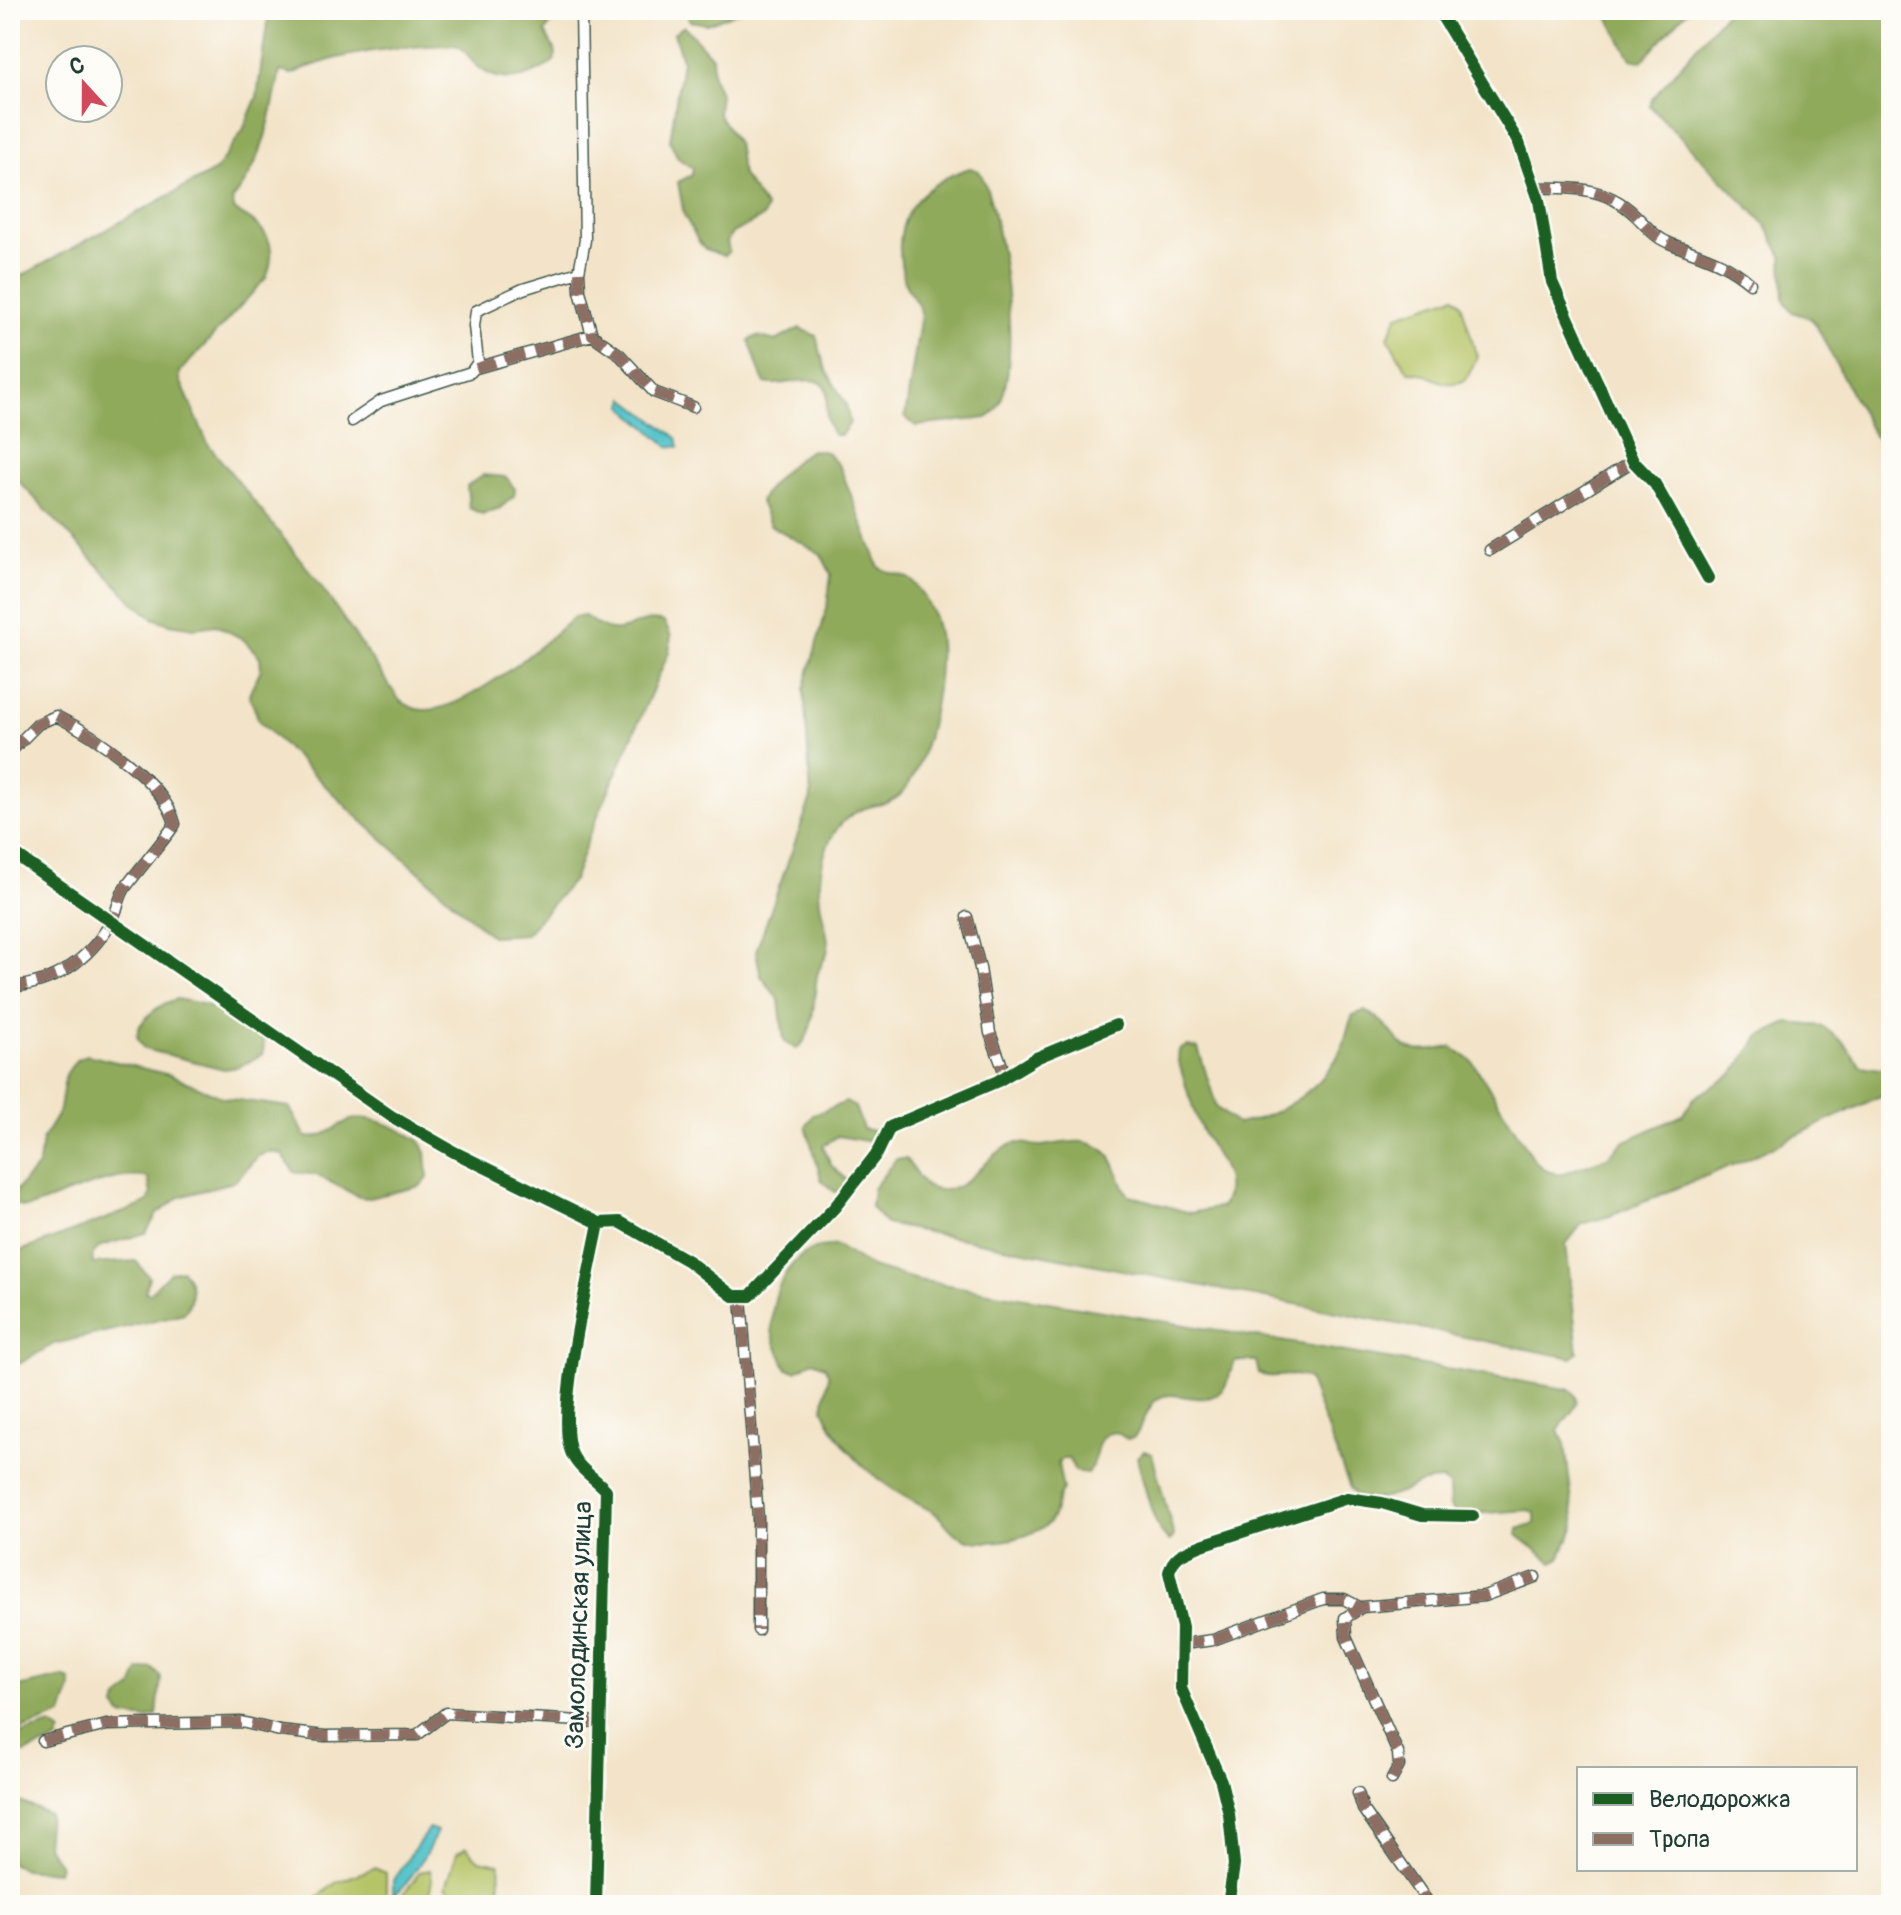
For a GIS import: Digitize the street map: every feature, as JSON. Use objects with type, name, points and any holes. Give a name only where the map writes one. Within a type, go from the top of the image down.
[{"type":"street","points":[[581,10],[585,240],[579,272],[580,291],[592,335],[619,354],[654,392],[693,407]]},
{"type":"street","points":[[1438,10],[1519,143],[1535,188],[1552,282],[1633,461],[1655,484],[1708,578]]},
{"type":"street","points":[[1535,188],[1577,187],[1611,197],[1624,204],[1658,237],[1728,265],[1750,283]]},
{"type":"street","points":[[476,368],[476,311],[523,289],[579,272]]},
{"type":"street","points":[[352,421],[381,401],[452,380],[476,368],[592,335]]},
{"type":"street","points":[[1490,550],[1633,461]]},
{"type":"street","points":[[10,752],[38,724],[56,716],[114,751],[172,811],[175,824],[117,900],[111,922],[70,968],[48,980],[10,987]]},
{"type":"street","points":[[10,851],[391,1116],[599,1223],[620,1222],[643,1233],[741,1298],[750,1296],[779,1268],[835,1207],[878,1152],[890,1127],[998,1081],[1005,1074],[1116,1025]]},
{"type":"street","points":[[967,917],[980,968],[990,1033],[1005,1074]]},
{"type":"street","name":"Замолодинская улица","points":[[596,1905],[598,1722],[606,1490],[576,1463],[566,1428],[583,1307],[599,1223]]},
{"type":"street","points":[[741,1298],[758,1518],[758,1630]]},
{"type":"street","points":[[1228,1905],[1234,1865],[1233,1841],[1221,1781],[1181,1688],[1183,1644],[1169,1572],[1179,1554],[1347,1498],[1382,1503],[1422,1515],[1473,1516]]},
{"type":"street","points":[[1392,1779],[1399,1766],[1398,1753],[1343,1630],[1345,1618],[1361,1608],[1484,1596],[1535,1577]]},
{"type":"street","points":[[1183,1644],[1213,1640],[1323,1599],[1344,1599],[1361,1608]]},
{"type":"street","points":[[43,1741],[107,1725],[241,1722],[292,1733],[325,1736],[417,1735],[446,1713],[598,1722]]},
{"type":"street","points":[[1358,1793],[1363,1809],[1430,1905]]},
{"type":"green space","points":[[269,10],[561,10],[545,32],[556,53],[554,61],[524,77],[493,75],[455,45],[372,51],[331,60],[292,74],[280,71],[269,123],[258,155],[243,186],[232,200],[235,211],[254,223],[267,237],[270,266],[266,278],[180,372],[180,380],[208,444],[316,579],[400,701],[410,707],[434,709],[477,692],[574,617],[585,616],[610,630],[652,620],[664,622],[671,636],[669,652],[589,836],[574,879],[526,934],[491,936],[351,811],[259,721],[249,694],[261,669],[260,657],[243,639],[216,625],[194,628],[153,618],[132,601],[10,472],[10,282],[216,170],[243,130],[257,97]]},
{"type":"green space","points":[[684,10],[743,10],[707,24],[690,21]]},
{"type":"green space","points":[[1604,10],[1688,10],[1642,61],[1631,59]]},
{"type":"green space","points":[[1728,10],[1891,10],[1891,448],[1873,435],[1815,323],[1792,312],[1784,300],[1782,256],[1765,224],[1650,106],[1652,99]]},
{"type":"green space","points":[[684,26],[712,57],[713,77],[720,93],[718,113],[737,143],[742,175],[766,208],[763,217],[732,233],[727,242],[729,251],[724,256],[705,249],[684,215],[678,182],[692,175],[693,168],[678,158],[670,141],[682,60],[674,33]]},
{"type":"green space","points":[[970,168],[979,171],[987,191],[1003,260],[1008,300],[1007,376],[1000,403],[986,418],[916,426],[905,417],[921,314],[906,287],[900,241],[910,209],[921,196],[934,185]]},
{"type":"green space","points":[[1455,296],[1461,303],[1477,357],[1466,380],[1449,383],[1409,372],[1388,337],[1398,315]]},
{"type":"green space","points":[[800,328],[816,336],[826,370],[846,404],[850,423],[841,435],[834,435],[829,428],[826,389],[821,383],[804,380],[773,384],[765,383],[762,378],[749,340],[757,336],[776,341]]},
{"type":"green space","points":[[812,450],[827,452],[840,467],[879,567],[910,580],[923,594],[936,624],[939,666],[927,739],[911,780],[895,799],[849,816],[835,831],[826,850],[819,893],[828,947],[817,976],[807,1036],[796,1049],[784,1041],[779,1000],[761,976],[756,951],[811,798],[804,689],[827,608],[831,574],[821,554],[770,525],[760,502],[783,473]]},
{"type":"green space","points":[[483,475],[506,477],[515,489],[514,496],[500,508],[482,514],[469,508],[467,486]]},
{"type":"green space","points":[[177,999],[225,1009],[264,1041],[263,1054],[238,1067],[224,1069],[144,1049],[137,1037],[141,1024],[157,1008]]},
{"type":"green space","points":[[1364,1011],[1378,1019],[1406,1047],[1430,1050],[1451,1047],[1472,1061],[1535,1161],[1545,1170],[1559,1175],[1607,1157],[1625,1141],[1683,1115],[1694,1098],[1733,1074],[1760,1036],[1788,1023],[1822,1026],[1843,1042],[1861,1066],[1880,1069],[1891,1066],[1891,1091],[1749,1158],[1610,1216],[1582,1224],[1566,1244],[1578,1352],[1572,1358],[886,1224],[871,1207],[873,1189],[896,1159],[906,1159],[925,1186],[939,1190],[952,1189],[1012,1144],[1042,1146],[1084,1142],[1107,1153],[1129,1195],[1190,1213],[1222,1207],[1226,1196],[1226,1175],[1197,1118],[1178,1060],[1179,1050],[1187,1046],[1198,1048],[1217,1108],[1237,1124],[1269,1115],[1313,1087],[1335,1060],[1353,1015]]},
{"type":"green space","points":[[87,1055],[170,1075],[224,1098],[289,1107],[306,1137],[323,1135],[356,1119],[385,1124],[421,1142],[426,1152],[428,1178],[420,1186],[369,1198],[359,1197],[317,1175],[294,1172],[282,1154],[269,1152],[258,1156],[235,1181],[180,1197],[157,1214],[146,1233],[101,1246],[92,1254],[93,1264],[136,1261],[149,1277],[145,1292],[150,1293],[170,1272],[182,1270],[191,1291],[184,1313],[54,1344],[10,1369],[10,1255],[140,1206],[148,1202],[151,1194],[148,1178],[135,1177],[105,1181],[30,1207],[18,1206],[11,1196],[39,1165],[42,1140],[60,1110],[65,1076],[76,1060]]},
{"type":"green space","points":[[846,1102],[855,1107],[863,1129],[874,1131],[876,1137],[872,1142],[838,1136],[823,1146],[831,1165],[848,1182],[843,1190],[835,1192],[822,1181],[806,1126],[813,1115]]},
{"type":"green space","points":[[837,1246],[871,1267],[918,1280],[1571,1390],[1576,1396],[1576,1406],[1559,1431],[1565,1444],[1575,1526],[1560,1558],[1552,1562],[1517,1535],[1518,1529],[1535,1523],[1535,1513],[1529,1510],[1458,1515],[1450,1507],[1449,1486],[1441,1480],[1420,1484],[1393,1496],[1358,1497],[1350,1488],[1308,1379],[1296,1375],[1265,1376],[1259,1374],[1256,1361],[1235,1361],[1225,1386],[1215,1395],[1207,1398],[1164,1396],[1152,1404],[1133,1438],[1127,1439],[1116,1432],[1102,1437],[1087,1473],[1075,1471],[1069,1459],[1061,1459],[1058,1464],[1063,1490],[1052,1518],[1045,1526],[1014,1539],[989,1542],[966,1539],[953,1532],[934,1512],[897,1492],[867,1470],[842,1442],[823,1408],[829,1375],[825,1366],[813,1361],[796,1371],[787,1369],[778,1349],[772,1333],[772,1313],[787,1272],[808,1252]]},
{"type":"green space","points":[[1144,1451],[1152,1454],[1174,1536],[1170,1541],[1159,1528],[1145,1490],[1137,1457]]},
{"type":"green space","points":[[152,1668],[161,1677],[157,1715],[146,1719],[121,1715],[116,1707],[118,1699],[132,1688],[139,1671]]},
{"type":"green space","points":[[63,1677],[70,1680],[71,1688],[62,1715],[10,1734],[10,1685],[18,1687]]},
{"type":"green space","points":[[51,1725],[61,1732],[57,1741],[10,1758],[10,1738]]},
{"type":"green space","points":[[10,1771],[18,1801],[49,1814],[46,1845],[60,1865],[57,1872],[24,1869],[10,1863]]},
{"type":"green space","points":[[466,1847],[479,1860],[500,1864],[499,1905],[476,1905],[472,1893],[454,1894],[446,1887],[457,1853]]},
{"type":"green space","points":[[374,1868],[386,1873],[386,1894],[394,1899],[403,1895],[420,1872],[430,1870],[432,1880],[427,1905],[307,1905],[337,1882]]},
{"type":"water","points":[[625,398],[677,438],[679,447],[668,446],[624,407]]},
{"type":"water","points":[[429,1828],[437,1831],[429,1847],[411,1877],[393,1895],[393,1880]]},
{"type":"marked path","points":[[1535,188],[1588,190],[1612,198],[1662,240],[1720,263],[1750,283]]},
{"type":"marked path","points":[[579,272],[580,291],[592,335],[619,354],[654,392],[693,407]]},
{"type":"marked path","points":[[476,368],[592,335]]},
{"type":"marked path","points":[[1490,550],[1633,461]]},
{"type":"marked path","points":[[10,752],[38,724],[56,716],[107,747],[143,776],[169,808],[175,824],[125,888],[113,918],[92,948],[69,968],[55,975],[10,987]]},
{"type":"marked path","points":[[967,917],[980,968],[990,1033],[1005,1074]]},
{"type":"marked path","points":[[741,1298],[758,1518],[758,1630]]},
{"type":"marked path","points":[[1392,1779],[1399,1766],[1398,1753],[1346,1637],[1345,1618],[1362,1607],[1484,1596],[1535,1577]]},
{"type":"marked path","points":[[1183,1644],[1213,1640],[1323,1599],[1344,1599],[1361,1608]]},
{"type":"marked path","points":[[43,1741],[107,1725],[241,1722],[280,1731],[325,1736],[417,1735],[446,1713],[598,1722]]},
{"type":"marked path","points":[[1358,1793],[1363,1809],[1430,1905]]},
{"type":"cycle path","points":[[1438,10],[1519,143],[1539,200],[1552,282],[1633,461],[1655,484],[1708,578]]},
{"type":"cycle path","points":[[10,851],[391,1116],[454,1152],[599,1223],[576,1338],[567,1429],[572,1455],[606,1490],[596,1905]]},
{"type":"cycle path","points":[[599,1223],[620,1222],[688,1261],[733,1296],[750,1296],[835,1207],[878,1152],[890,1127],[998,1081],[1036,1058],[1116,1025]]},
{"type":"cycle path","points":[[1228,1905],[1234,1865],[1229,1814],[1221,1781],[1181,1688],[1182,1627],[1169,1572],[1174,1561],[1181,1554],[1202,1545],[1347,1498],[1382,1503],[1422,1515],[1473,1516]]}]
